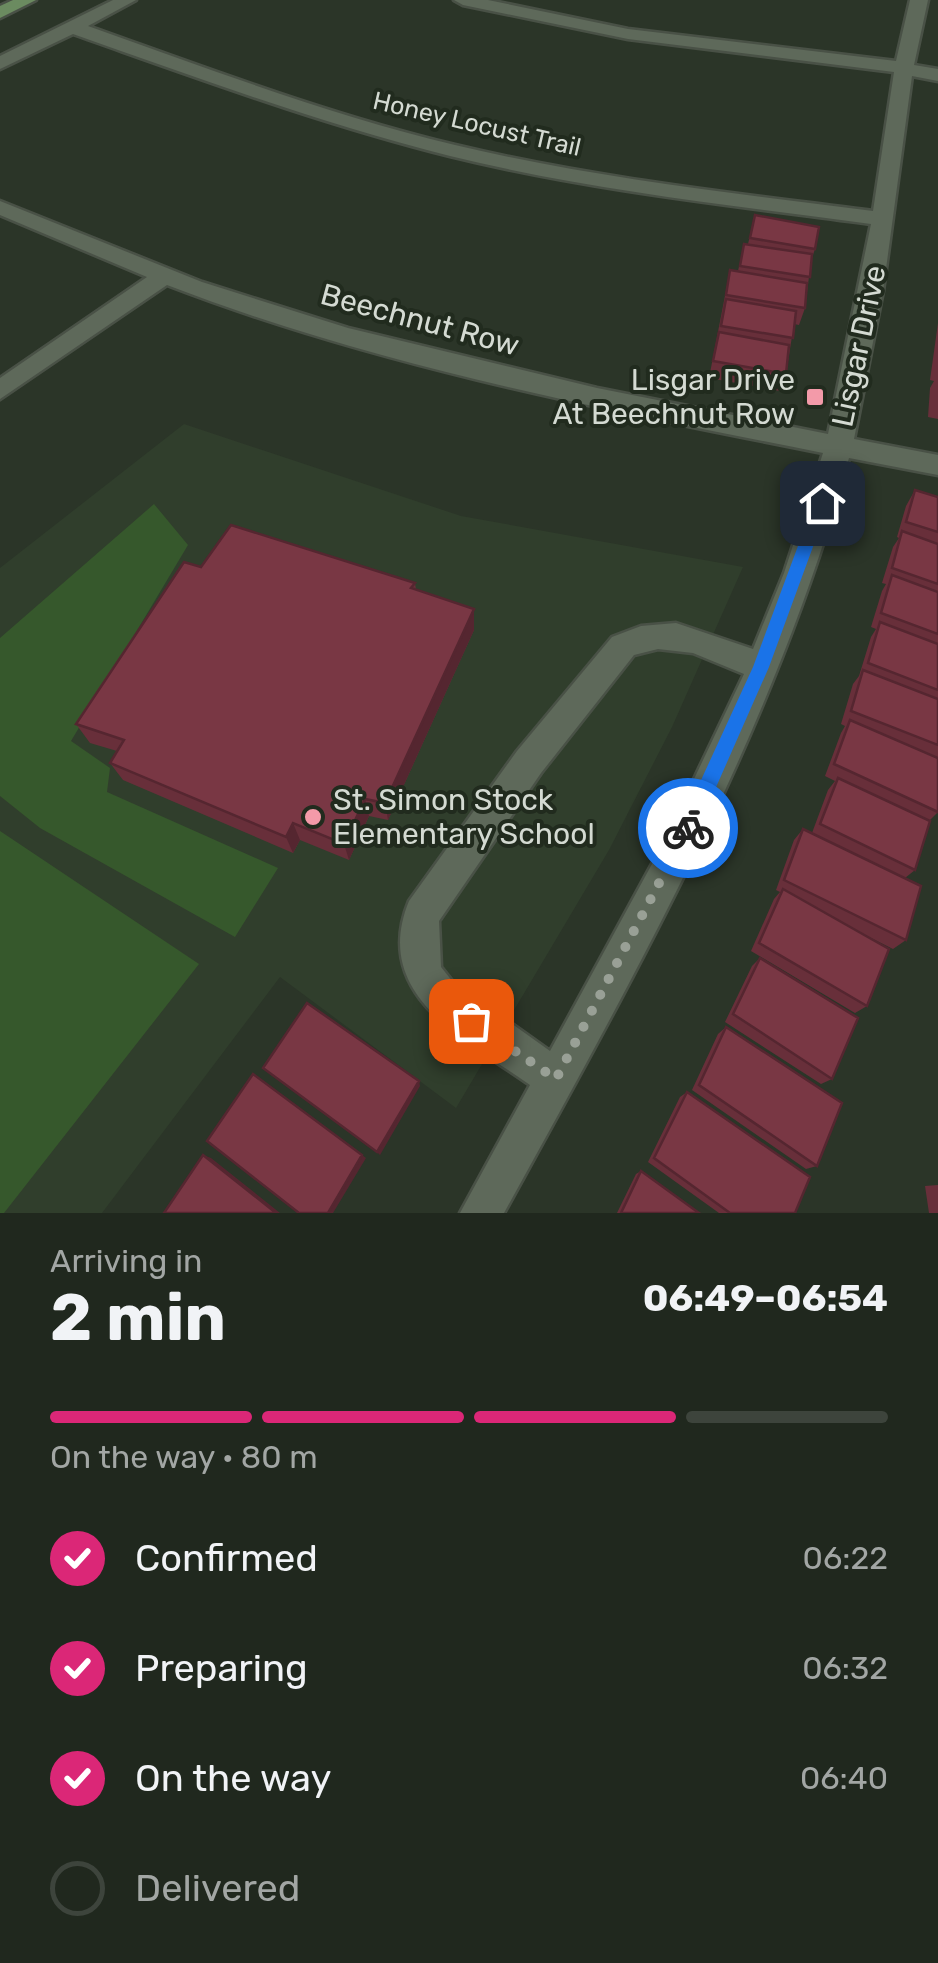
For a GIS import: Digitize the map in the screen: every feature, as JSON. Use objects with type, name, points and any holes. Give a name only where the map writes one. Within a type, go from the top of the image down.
[{"type":"main road","points":[[0,13],[27,0]]},
{"type":"street","points":[[0,63],[126,0]]},
{"type":"street","points":[[463,0],[628,34],[938,75]]},
{"type":"street","name":"Lisgar Drive","points":[[480,1213],[672,860],[761,667],[804,558],[838,446],[862,347],[919,0]]},
{"type":"street","name":"Honey Locust Trail","points":[[72,28],[338,119],[454,151],[682,194],[883,219]]},
{"type":"street","name":"Beechnut Row","points":[[0,207],[164,276],[319,328],[456,366],[938,465]]},
{"type":"street","points":[[0,390],[164,276]]},
{"type":"street","points":[[556,1079],[439,996],[423,973],[420,961],[422,914],[528,762],[623,646],[640,637],[672,634],[761,667]]},
{"type":"shaded area","name":"St. Simon Stock Elementary School","points":[[184,424],[461,516],[743,567],[672,727],[609,850],[456,1108],[280,977],[102,1213],[0,1213],[0,568]]},
{"type":"green space","points":[[154,504],[188,545],[71,741],[110,768],[107,792],[278,868],[235,937],[40,828],[0,796],[0,638]]},
{"type":"green space","points":[[0,831],[199,964],[4,1213],[0,1213]]},
{"type":"building","points":[[755,215],[819,227],[815,249],[750,238]]},
{"type":"building","points":[[744,244],[812,254],[810,277],[740,266]]},
{"type":"building","points":[[730,270],[807,283],[805,308],[726,295]]},
{"type":"building","points":[[726,299],[796,311],[793,338],[721,326]]},
{"type":"building","points":[[719,332],[789,345],[786,374],[713,361]]},
{"type":"building","points":[[915,490],[938,497],[938,532],[906,522]]},
{"type":"building","name":"St. Simon Stock Elementary School","points":[[231,525],[415,583],[411,588],[474,609],[385,803],[365,799],[344,844],[293,823],[286,837],[110,763],[124,740],[76,724],[184,562],[201,567]]},
{"type":"building","points":[[902,531],[938,544],[938,584],[892,568]]},
{"type":"building","points":[[892,575],[938,592],[938,634],[881,613]]},
{"type":"building","points":[[880,622],[938,644],[938,690],[868,663]]},
{"type":"building","points":[[863,670],[938,699],[938,745],[851,711]]},
{"type":"building","points":[[850,720],[938,758],[938,812],[834,764]]},
{"type":"building","points":[[838,778],[930,821],[915,870],[820,824]]},
{"type":"building","points":[[803,829],[921,886],[906,940],[784,880]]},
{"type":"building","points":[[783,889],[889,949],[867,1006],[759,943]]},
{"type":"building","points":[[760,958],[858,1018],[832,1079],[733,1014]]},
{"type":"building","points":[[307,1003],[419,1081],[377,1152],[263,1068]]},
{"type":"building","points":[[726,1027],[842,1103],[817,1166],[699,1085]]},
{"type":"building","points":[[253,1074],[362,1155],[328,1213],[299,1213],[207,1141]]},
{"type":"building","points":[[687,1092],[810,1177],[795,1213],[730,1213],[654,1158]]},
{"type":"building","points":[[203,1155],[276,1213],[164,1213]]},
{"type":"building","points":[[641,1171],[699,1213],[621,1213]]},
{"type":"way so far","points":[[471,1021],[556,1079],[688,828]]},
{"type":"place","name":"Lisgar Drive At Beechnut Row","points":[[815,397]]},
{"type":"place","name":"St. Simon Stock Elementary School","points":[[313,817]]},
{"type":"route","points":[[688,828],[761,667],[822,503]]}]
